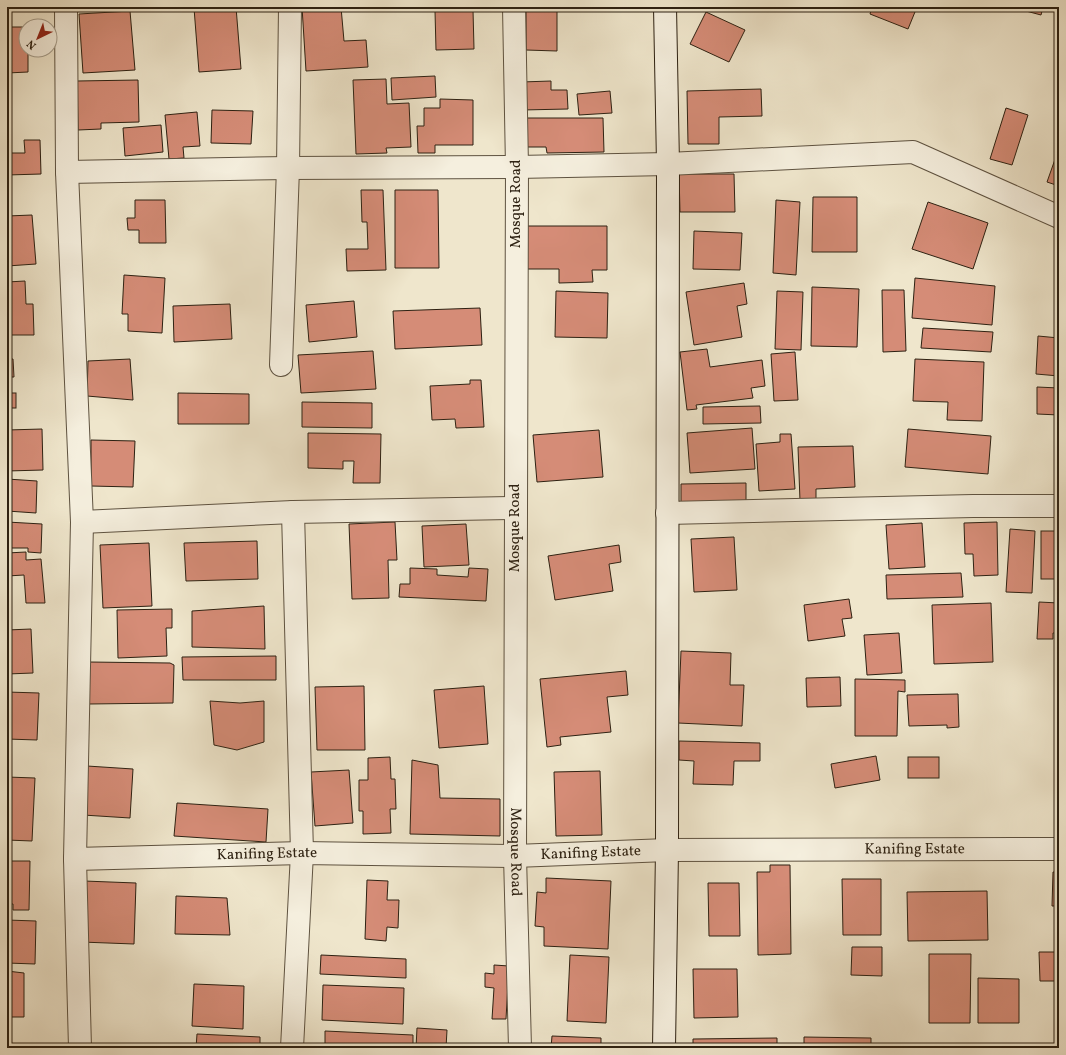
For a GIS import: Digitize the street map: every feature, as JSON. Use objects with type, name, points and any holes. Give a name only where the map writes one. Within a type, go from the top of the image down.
[{"type":"street","points":[[66,7],[67,172],[82,522],[75,859],[80,1048]]},
{"type":"street","points":[[281,365],[288,168],[290,7]]},
{"type":"street","name":"Mosque Road","points":[[514,7],[517,168],[515,856],[520,1048]]},
{"type":"street","points":[[664,1048],[668,164],[665,7]]},
{"type":"street","points":[[67,172],[288,168],[517,168],[668,164],[913,152],[1059,217]]},
{"type":"street","points":[[667,513],[973,506],[1059,506]]},
{"type":"street","points":[[82,522],[293,512],[515,508]]},
{"type":"street","points":[[292,1048],[302,853],[293,512]]},
{"type":"street","name":"Kanifing Estate","points":[[75,859],[302,853],[515,856],[666,850],[1059,849]]},
{"type":"building","points":[[236,7],[241,69],[199,72],[194,8]]},
{"type":"building","points":[[302,7],[341,7],[344,41],[366,40],[368,67],[306,71]]},
{"type":"building","points":[[526,7],[557,7],[557,51],[526,50]]},
{"type":"building","points":[[872,7],[917,7],[908,29],[870,14]]},
{"type":"building","points":[[1011,7],[1043,7],[1041,15]]},
{"type":"building","points":[[473,10],[474,49],[436,50],[435,11]]},
{"type":"building","points":[[130,11],[135,70],[83,73],[79,14]]},
{"type":"building","points":[[706,12],[745,30],[729,62],[690,44]]},
{"type":"building","points":[[7,27],[18,27],[18,58],[28,58],[28,72],[7,73]]},
{"type":"building","points":[[435,76],[436,97],[392,100],[391,78]]},
{"type":"building","points":[[386,79],[387,104],[409,103],[411,147],[386,148],[387,153],[356,154],[353,80]]},
{"type":"building","points":[[138,80],[139,122],[101,123],[101,129],[78,130],[77,81]]},
{"type":"building","points":[[551,81],[551,90],[567,90],[568,109],[522,110],[521,82]]},
{"type":"building","points":[[761,89],[762,116],[719,117],[719,144],[688,144],[687,91]]},
{"type":"building","points":[[610,91],[612,113],[579,115],[577,94]]},
{"type":"building","points":[[440,99],[473,100],[473,145],[435,145],[435,153],[418,153],[417,126],[424,126],[424,108],[440,108]]},
{"type":"building","points":[[1006,108],[1028,115],[1012,165],[990,159]]},
{"type":"building","points":[[212,110],[253,111],[251,144],[211,143]]},
{"type":"building","points":[[197,112],[200,146],[183,147],[184,158],[169,159],[165,115]]},
{"type":"building","points":[[527,118],[603,118],[604,152],[547,153],[546,147],[527,147]]},
{"type":"building","points":[[161,125],[163,152],[125,156],[123,128]]},
{"type":"building","points":[[24,140],[40,140],[41,174],[7,175],[7,153],[25,153]]},
{"type":"building","points":[[1059,148],[1059,186],[1047,182]]},
{"type":"building","points":[[679,174],[734,174],[735,212],[680,212]]},
{"type":"building","points":[[361,190],[383,190],[386,270],[347,271],[346,249],[368,249],[367,222],[362,222]]},
{"type":"building","points":[[395,190],[438,190],[439,268],[395,268]]},
{"type":"building","points":[[813,197],[857,197],[857,252],[812,252]]},
{"type":"building","points":[[135,200],[165,200],[166,243],[139,243],[139,230],[128,230],[127,218],[135,218]]},
{"type":"building","points":[[776,200],[800,202],[796,275],[773,273]]},
{"type":"building","points":[[928,202],[988,223],[973,269],[912,249]]},
{"type":"building","points":[[32,215],[36,264],[7,266],[7,216]]},
{"type":"building","points":[[517,226],[607,226],[607,270],[592,270],[593,282],[559,283],[559,269],[517,269]]},
{"type":"building","points":[[694,231],[742,233],[740,270],[693,269]]},
{"type":"building","points":[[124,275],[165,278],[162,333],[128,331],[128,314],[122,314]]},
{"type":"building","points":[[915,278],[995,286],[992,325],[912,318]]},
{"type":"building","points":[[25,281],[26,304],[33,304],[34,335],[11,335],[10,316],[7,317],[7,282]]},
{"type":"building","points":[[744,283],[747,304],[737,306],[742,337],[694,345],[686,292]]},
{"type":"building","points":[[812,287],[859,289],[857,347],[811,346]]},
{"type":"building","points":[[882,290],[904,290],[906,351],[883,352]]},
{"type":"building","points":[[556,291],[608,293],[607,338],[555,337]]},
{"type":"building","points":[[777,291],[803,292],[801,350],[775,349]]},
{"type":"building","points":[[354,301],[357,337],[309,342],[306,305]]},
{"type":"building","points":[[230,304],[232,339],[174,342],[173,306]]},
{"type":"building","points":[[480,308],[482,345],[395,349],[393,311]]},
{"type":"building","points":[[923,328],[993,332],[991,352],[921,348]]},
{"type":"building","points":[[1038,336],[1059,338],[1059,376],[1036,374]]},
{"type":"building","points":[[707,349],[710,367],[762,360],[765,386],[751,388],[753,398],[696,405],[697,409],[687,410],[680,352]]},
{"type":"building","points":[[373,351],[376,389],[301,393],[298,355]]},
{"type":"building","points":[[795,352],[798,400],[774,401],[771,354]]},
{"type":"building","points":[[7,359],[13,359],[14,377],[7,377]]},
{"type":"building","points":[[130,359],[133,400],[87,396],[88,361]]},
{"type":"building","points":[[915,359],[984,362],[982,421],[947,420],[948,402],[913,401]]},
{"type":"building","points":[[470,380],[481,380],[484,427],[456,428],[455,419],[432,420],[430,386],[470,384]]},
{"type":"building","points":[[1037,387],[1059,388],[1059,415],[1037,414]]},
{"type":"building","points":[[7,393],[16,393],[16,408],[7,408]]},
{"type":"building","points":[[178,393],[249,394],[249,424],[178,424]]},
{"type":"building","points":[[302,402],[372,403],[372,428],[302,427]]},
{"type":"building","points":[[760,406],[761,423],[703,424],[703,407]]},
{"type":"building","points":[[752,428],[755,469],[690,473],[687,433]]},
{"type":"building","points":[[42,429],[43,470],[7,471],[7,430]]},
{"type":"building","points":[[908,429],[991,436],[988,474],[905,467]]},
{"type":"building","points":[[599,430],[603,477],[537,482],[533,435]]},
{"type":"building","points":[[308,433],[381,434],[380,483],[353,483],[354,461],[343,461],[343,469],[308,468]]},
{"type":"building","points":[[780,434],[791,434],[795,489],[759,491],[756,444],[780,442]]},
{"type":"building","points":[[91,440],[135,441],[133,487],[91,486]]},
{"type":"building","points":[[853,446],[855,487],[816,489],[816,500],[800,501],[798,447]]},
{"type":"building","points":[[7,479],[37,481],[36,513],[7,511]]},
{"type":"building","points":[[746,483],[746,507],[681,507],[681,484]]},
{"type":"building","points":[[7,522],[42,524],[41,553],[28,552],[28,548],[7,548]]},
{"type":"building","points":[[395,522],[397,560],[388,560],[389,598],[352,599],[349,524]]},
{"type":"building","points":[[997,522],[998,575],[974,576],[973,554],[965,554],[964,523]]},
{"type":"building","points":[[922,523],[925,567],[889,569],[886,525]]},
{"type":"building","points":[[466,524],[469,565],[424,567],[422,526]]},
{"type":"building","points":[[1010,529],[1035,531],[1032,593],[1006,592]]},
{"type":"building","points":[[1041,531],[1059,531],[1059,579],[1041,579]]},
{"type":"building","points":[[734,537],[737,590],[694,592],[691,539]]},
{"type":"building","points":[[257,541],[258,579],[186,581],[184,543]]},
{"type":"building","points":[[149,543],[152,606],[103,608],[100,545]]},
{"type":"building","points":[[619,545],[621,562],[609,564],[613,591],[555,600],[548,556]]},
{"type":"building","points":[[26,552],[26,560],[41,559],[45,603],[26,603],[24,575],[7,576],[7,553]]},
{"type":"building","points":[[410,568],[437,569],[437,575],[468,577],[469,568],[488,569],[486,601],[399,597],[400,584],[410,584]]},
{"type":"building","points":[[961,573],[963,597],[887,599],[886,575]]},
{"type":"building","points":[[849,599],[852,618],[842,619],[845,636],[808,641],[804,605]]},
{"type":"building","points":[[1039,602],[1059,603],[1059,633],[1053,633],[1053,639],[1037,639]]},
{"type":"building","points":[[991,603],[993,662],[934,664],[932,605]]},
{"type":"building","points":[[264,606],[265,649],[192,647],[192,611]]},
{"type":"building","points":[[172,609],[172,628],[166,628],[167,656],[118,658],[117,610]]},
{"type":"building","points":[[31,629],[33,673],[7,674],[7,630]]},
{"type":"building","points":[[899,633],[902,673],[867,675],[864,635]]},
{"type":"building","points":[[681,651],[731,653],[730,685],[744,685],[742,726],[678,723]]},
{"type":"building","points":[[276,656],[276,680],[183,680],[182,657]]},
{"type":"building","points":[[89,662],[170,663],[174,665],[173,703],[89,704]]},
{"type":"building","points":[[626,671],[628,695],[607,697],[611,732],[560,737],[561,745],[547,747],[540,679]]},
{"type":"building","points":[[840,677],[841,706],[807,707],[806,678]]},
{"type":"building","points":[[855,679],[905,680],[905,692],[898,691],[897,736],[855,736]]},
{"type":"building","points":[[364,686],[365,750],[317,750],[315,687]]},
{"type":"building","points":[[484,686],[488,744],[439,748],[434,690]]},
{"type":"building","points":[[7,692],[39,693],[37,740],[7,739]]},
{"type":"building","points":[[958,694],[959,727],[947,728],[947,725],[909,726],[907,695]]},
{"type":"building","points":[[210,701],[240,703],[264,701],[264,742],[237,750],[214,745]]},
{"type":"building","points":[[679,741],[760,743],[760,761],[734,761],[733,785],[693,784],[694,761],[679,760]]},
{"type":"building","points":[[876,756],[880,780],[835,788],[831,764]]},
{"type":"building","points":[[390,757],[391,779],[395,779],[396,809],[390,809],[391,833],[363,834],[363,811],[359,811],[359,780],[368,780],[368,758]]},
{"type":"building","points":[[908,757],[939,757],[939,778],[908,778]]},
{"type":"building","points":[[412,760],[438,765],[440,798],[500,799],[500,836],[410,834]]},
{"type":"building","points":[[87,766],[133,769],[130,818],[83,815]]},
{"type":"building","points":[[349,770],[353,823],[315,826],[311,772]]},
{"type":"building","points":[[600,771],[602,835],[556,836],[554,772]]},
{"type":"building","points":[[7,777],[35,778],[32,841],[7,840]]},
{"type":"building","points":[[177,803],[268,809],[266,842],[174,836]]},
{"type":"building","points":[[7,861],[30,861],[29,910],[13,910],[13,904],[7,904]]},
{"type":"building","points":[[770,865],[790,865],[791,954],[758,955],[757,872],[770,872]]},
{"type":"building","points":[[1053,872],[1059,872],[1059,906],[1052,906]]},
{"type":"building","points":[[546,878],[611,881],[608,949],[544,946],[544,927],[535,926],[537,892],[546,893]]},
{"type":"building","points":[[842,879],[881,879],[881,935],[843,935]]},
{"type":"building","points":[[367,880],[388,881],[387,900],[399,900],[398,928],[387,927],[386,941],[365,939]]},
{"type":"building","points":[[84,881],[136,883],[134,944],[81,942]]},
{"type":"building","points":[[708,883],[739,883],[740,936],[709,936]]},
{"type":"building","points":[[987,891],[988,940],[908,941],[907,892]]},
{"type":"building","points":[[176,896],[227,898],[230,935],[175,934]]},
{"type":"building","points":[[7,920],[36,921],[35,964],[7,963]]},
{"type":"building","points":[[852,947],[882,947],[882,976],[851,975]]},
{"type":"building","points":[[1039,952],[1059,952],[1059,981],[1040,981]]},
{"type":"building","points":[[929,954],[971,954],[970,1023],[929,1023]]},
{"type":"building","points":[[321,955],[406,959],[406,978],[320,974]]},
{"type":"building","points":[[570,955],[609,957],[606,1023],[567,1021]]},
{"type":"building","points":[[494,965],[509,966],[506,1019],[492,1019],[494,988],[485,987],[485,973],[494,974]]},
{"type":"building","points":[[693,969],[737,969],[738,1017],[694,1018]]},
{"type":"building","points":[[7,971],[24,973],[24,1017],[7,1017]]},
{"type":"building","points":[[978,978],[1019,979],[1019,1023],[978,1023]]},
{"type":"building","points":[[194,984],[244,986],[243,1029],[192,1026]]},
{"type":"building","points":[[323,985],[404,988],[403,1024],[322,1020]]},
{"type":"building","points":[[417,1028],[447,1030],[446,1048],[416,1048]]},
{"type":"building","points":[[325,1031],[413,1035],[413,1048],[325,1048]]},
{"type":"building","points":[[197,1034],[260,1037],[260,1048],[196,1048]]},
{"type":"building","points":[[552,1036],[601,1038],[601,1048],[551,1048]]},
{"type":"building","points":[[804,1037],[871,1038],[871,1048],[804,1048]]},
{"type":"building","points":[[777,1038],[777,1048],[693,1048],[693,1039]]},
{"type":"building","points":[[114,1044],[157,1046],[157,1048],[114,1048]]}]
